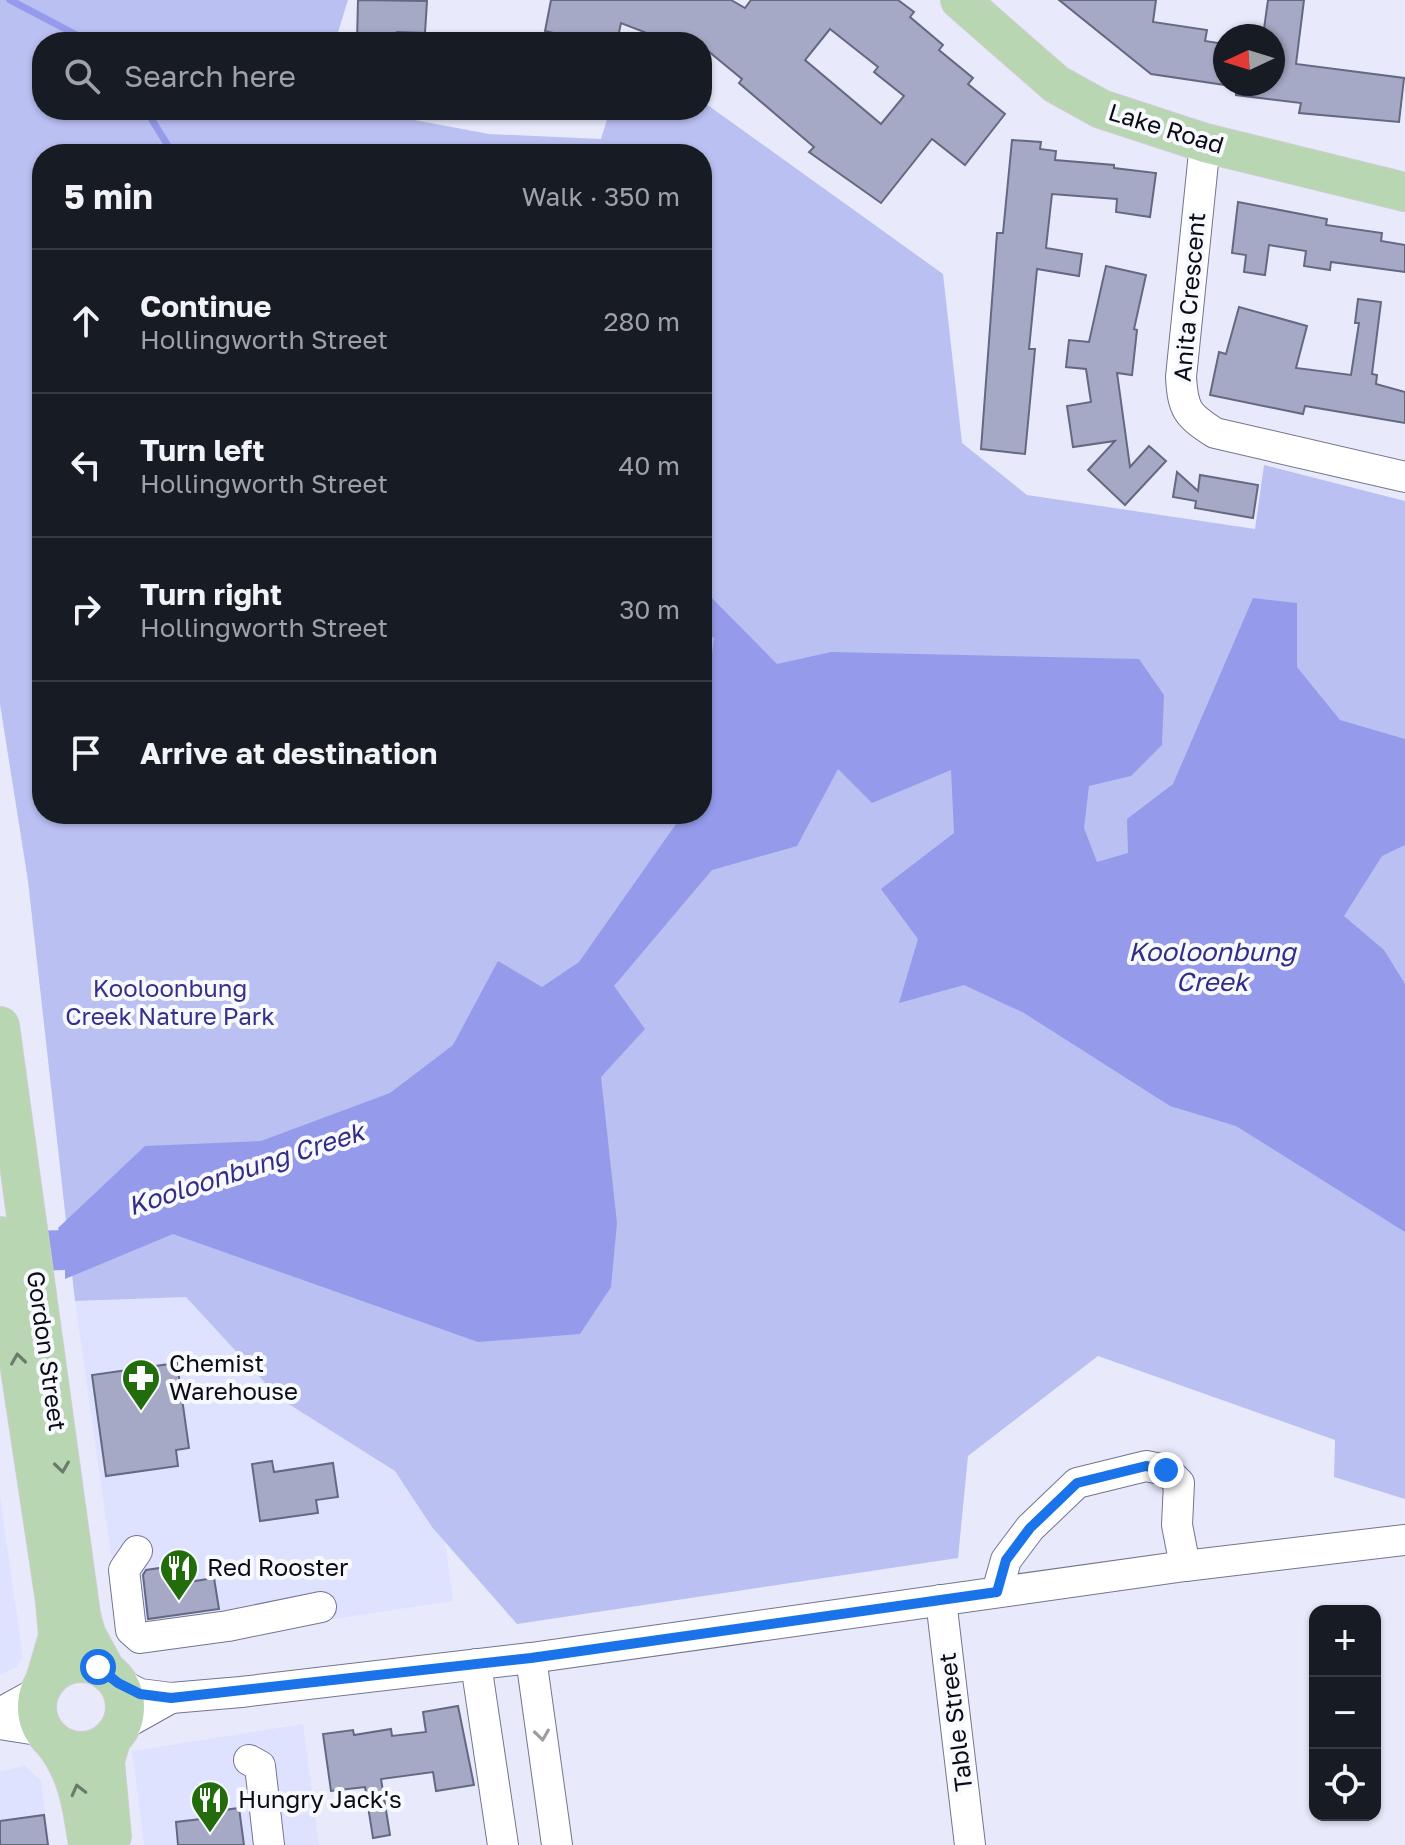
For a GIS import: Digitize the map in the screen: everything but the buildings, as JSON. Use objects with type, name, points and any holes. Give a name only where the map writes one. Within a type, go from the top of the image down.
[{"type":"main road","name":"Lake Road","points":[[960,0],[1056,84],[1101,109],[1205,143],[1405,192]]},
{"type":"main road","name":"Gordon Street","points":[[0,1026],[13,1226],[21,1281],[81,1615],[86,1634],[112,1677]]},
{"type":"main road","name":"Gordon Street","points":[[21,1281],[58,1636],[42,1687]]},
{"type":"main road","points":[[88,1845],[77,1780],[69,1761],[49,1736],[37,1712],[42,1687],[52,1674],[72,1664],[87,1663],[112,1677],[124,1699],[105,1761],[113,1845]]},
{"type":"main road","points":[[49,1736],[71,1750],[84,1751],[116,1733]]},
{"type":"street","name":"Anita Crescent","points":[[1205,143],[1181,377],[1182,399],[1190,417],[1215,433],[1405,477]]},
{"type":"street","points":[[997,1592],[1006,1560],[1030,1528],[1077,1483],[1146,1466],[1166,1470],[1179,1483],[1177,1525],[1185,1566]]},
{"type":"street","points":[[112,1677],[140,1694],[171,1698],[531,1658],[1185,1566],[1405,1540]]},
{"type":"street","points":[[137,1551],[124,1570],[131,1630],[140,1638],[228,1626],[321,1607]]},
{"type":"street","name":"Table Street","points":[[941,1600],[970,1845]]},
{"type":"street","points":[[531,1658],[557,1845]]},
{"type":"street","points":[[476,1664],[503,1845]]},
{"type":"street","points":[[0,1713],[42,1687]]},
{"type":"street","points":[[116,1733],[171,1698]]},
{"type":"street","points":[[0,1724],[49,1736]]},
{"type":"street","points":[[249,1760],[260,1766],[269,1845]]},
{"type":"shaded area","points":[[186,1297],[279,1398],[396,1471],[445,1542],[453,1601],[135,1649],[123,1640],[75,1301]]},
{"type":"shaded area","points":[[0,1496],[23,1657],[16,1667],[0,1675]]},
{"type":"shaded area","points":[[303,1724],[319,1845],[144,1845],[132,1751]]},
{"type":"shaded area","points":[[25,1766],[41,1781],[50,1845],[0,1845],[0,1771]]},
{"type":"green space","name":"Kooloonbung Creek Nature Park","points":[[0,0],[348,0],[338,32],[32,32],[32,120],[414,120],[489,134],[601,139],[607,120],[712,120],[712,108],[943,274],[962,443],[1027,495],[1255,529],[1264,465],[1405,501],[1405,1499],[1334,1477],[1335,1440],[1098,1356],[968,1456],[958,1558],[517,1624],[432,1527],[395,1471],[279,1398],[186,1297],[75,1301],[28,881],[0,704]]},
{"type":"water","name":"Kooloonbung Creek","points":[[712,598],[777,664],[831,652],[1139,659],[1164,695],[1162,745],[1131,776],[1089,786],[1084,828],[1097,862],[1128,853],[1127,819],[1173,784],[1253,598],[1297,603],[1297,667],[1340,720],[1405,739],[1405,845],[1382,856],[1344,916],[1384,950],[1405,984],[1405,1232],[1236,1126],[1170,1106],[1024,1013],[964,985],[899,1003],[918,939],[881,889],[954,833],[951,770],[872,803],[838,769],[797,846],[712,870],[614,986],[645,1029],[601,1077],[617,1223],[611,1287],[580,1334],[478,1342],[173,1234],[65,1279],[65,1250],[58,1228],[145,1146],[261,1141],[390,1093],[453,1045],[498,961],[542,987],[579,962],[676,824],[712,824]]},
{"type":"waterway","points":[[10,0],[71,32]]},
{"type":"waterway","points":[[152,120],[167,144]]},
{"type":"waterway","points":[[0,1252],[65,1250]]},
{"type":"place","name":"Chemist Warehouse","points":[[141,1412]]},
{"type":"place","name":"Red Rooster","points":[[179,1602]]},
{"type":"place","name":"Hungry Jack's","points":[[210,1834]]},
{"type":"route","points":[[98,1667],[118,1683],[140,1694],[171,1698],[531,1658],[997,1592],[1006,1560],[1030,1528],[1077,1483],[1146,1466],[1166,1470]]}]
